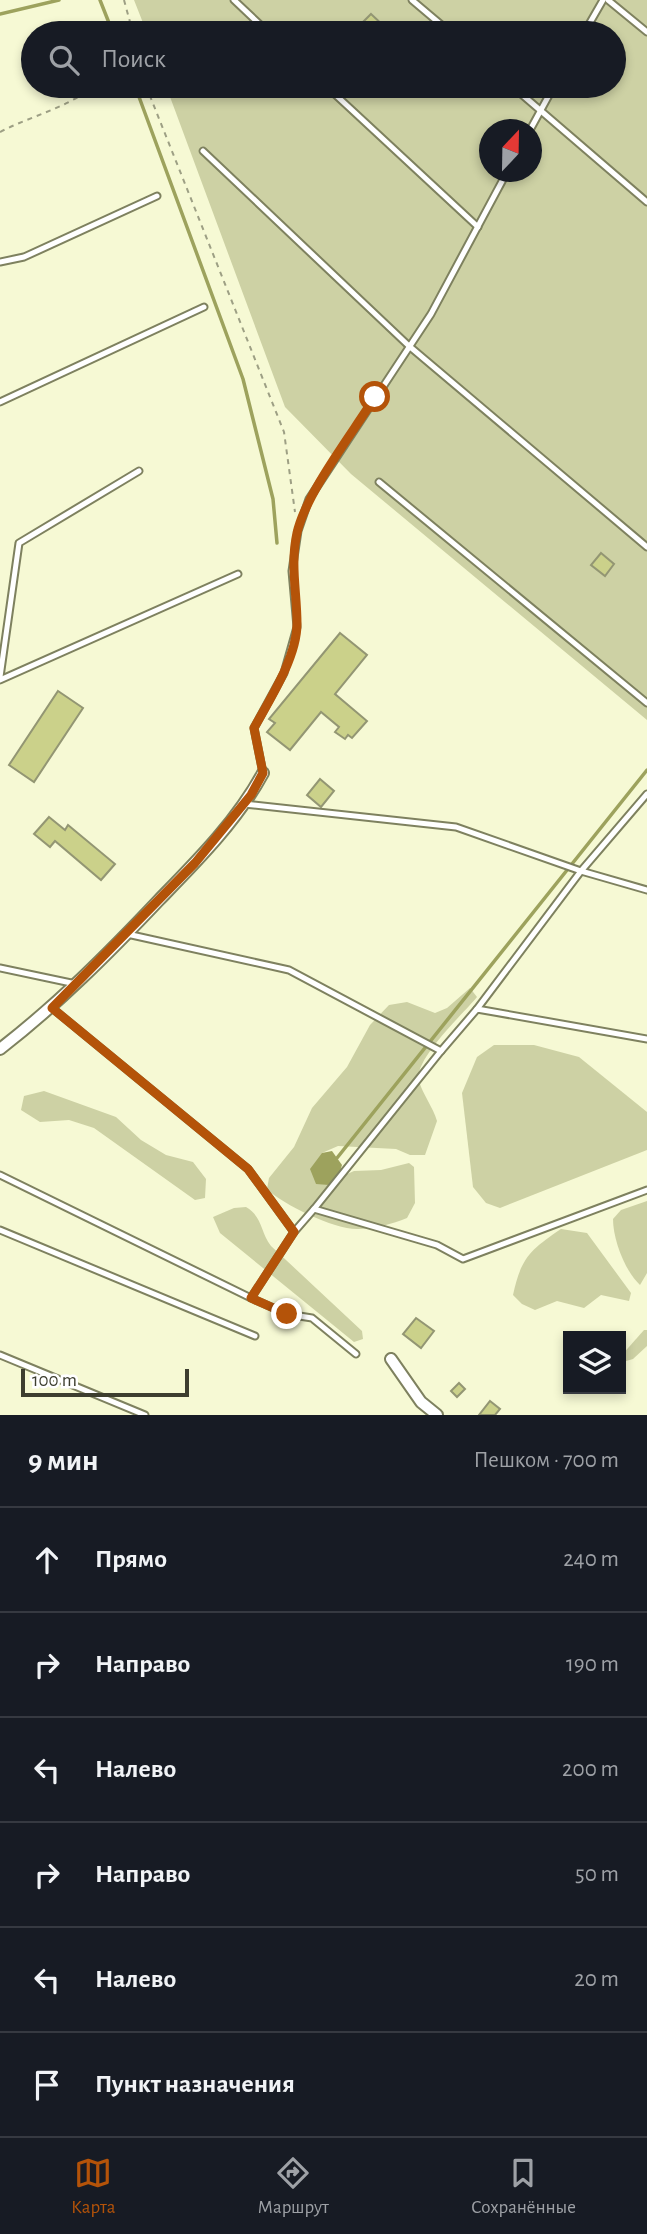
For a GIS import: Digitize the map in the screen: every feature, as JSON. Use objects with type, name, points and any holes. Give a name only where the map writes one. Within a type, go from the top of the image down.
[{"type":"street","points":[[0,1049],[52,1008],[195,863],[243,804],[263,773]]},
{"type":"street","points":[[391,1359],[421,1402],[437,1415]]},
{"type":"lane","points":[[233,0],[256,21]]},
{"type":"lane","points":[[412,0],[437,21]]},
{"type":"lane","points":[[591,21],[603,0]]},
{"type":"lane","points":[[608,0],[647,32]]},
{"type":"lane","points":[[339,98],[478,227]]},
{"type":"lane","points":[[526,98],[647,202]]},
{"type":"lane","points":[[536,119],[547,98]]},
{"type":"lane","points":[[203,151],[409,346],[647,547]]},
{"type":"lane","points":[[263,773],[254,728],[284,673],[297,627],[292,571],[298,531],[309,499],[431,314],[502,182]]},
{"type":"lane","points":[[0,262],[24,257],[157,196]]},
{"type":"lane","points":[[0,402],[204,307]]},
{"type":"lane","points":[[0,678],[19,543],[139,471]]},
{"type":"lane","points":[[379,482],[647,703]]},
{"type":"lane","points":[[0,678],[238,574]]},
{"type":"lane","points":[[251,1298],[294,1232],[477,1009],[581,871],[647,794]]},
{"type":"lane","points":[[243,804],[456,827],[581,871],[647,890]]},
{"type":"lane","points":[[127,934],[289,970],[441,1051]]},
{"type":"lane","points":[[0,968],[76,984]]},
{"type":"lane","points":[[52,1008],[248,1169],[294,1232]]},
{"type":"lane","points":[[477,1009],[647,1040]]},
{"type":"lane","points":[[0,1175],[251,1298],[287,1314],[312,1318],[356,1354]]},
{"type":"lane","points":[[314,1209],[438,1245],[463,1259],[647,1190]]},
{"type":"lane","points":[[0,1230],[255,1336]]},
{"type":"lane","points":[[0,1355],[145,1415]]},
{"type":"path","points":[[124,0],[130,21]]},
{"type":"path","points":[[0,132],[28,118],[74,103],[80,98]]},
{"type":"path","points":[[151,98],[284,432],[298,531]]},
{"type":"shaded area","points":[[134,0],[647,0],[647,720],[351,474],[285,407],[170,98],[626,98],[626,21],[142,21]]},
{"type":"shaded area","points":[[470,988],[477,997],[431,1050],[419,1072],[419,1081],[437,1121],[425,1155],[410,1155],[396,1149],[338,1146],[322,1153],[338,1178],[354,1171],[381,1170],[409,1163],[414,1167],[415,1203],[407,1218],[377,1227],[348,1228],[310,1215],[267,1189],[269,1178],[294,1147],[312,1108],[347,1067],[370,1025],[389,1005],[407,1002],[435,1013],[447,1008]]},
{"type":"shaded area","points":[[494,1045],[534,1045],[579,1057],[647,1112],[647,1150],[500,1208],[486,1203],[473,1187],[462,1093],[477,1057]]},
{"type":"shaded area","points":[[44,1091],[116,1117],[141,1140],[166,1155],[193,1162],[206,1179],[205,1198],[195,1200],[94,1128],[69,1120],[40,1122],[21,1110],[24,1096]]},
{"type":"shaded area","points":[[332,1151],[342,1165],[338,1178],[329,1185],[316,1184],[310,1169],[322,1153]]},
{"type":"shaded area","points":[[647,1201],[647,1273],[640,1285],[629,1272],[621,1255],[613,1219],[621,1210]]},
{"type":"shaded area","points":[[246,1207],[256,1215],[271,1246],[362,1331],[363,1339],[354,1342],[220,1233],[213,1217],[234,1208]]},
{"type":"shaded area","points":[[561,1229],[587,1233],[631,1293],[629,1301],[601,1295],[584,1308],[557,1301],[535,1310],[522,1304],[513,1295],[528,1256]]},
{"type":"shaded area","points":[[647,1330],[647,1346],[633,1359],[626,1361],[626,1350]]},
{"type":"building","points":[[371,14],[378,21],[364,21]]},
{"type":"building","points":[[601,553],[614,564],[605,576],[591,565]]},
{"type":"building","points":[[340,633],[367,655],[335,694],[367,721],[352,738],[348,735],[345,739],[335,732],[339,727],[321,712],[290,750],[267,732],[275,723],[269,719]]},
{"type":"building","points":[[58,691],[83,708],[34,782],[9,765]]},
{"type":"building","points":[[320,779],[334,791],[321,807],[307,795]]},
{"type":"building","points":[[49,817],[65,830],[68,825],[115,864],[101,880],[55,841],[50,847],[34,834]]},
{"type":"building","points":[[416,1318],[434,1331],[421,1348],[403,1334]]},
{"type":"building","points":[[459,1383],[465,1389],[457,1397],[451,1391]]},
{"type":"building","points":[[490,1401],[500,1409],[495,1415],[479,1415]]},
{"type":"waterway","points":[[0,14],[59,0]]},
{"type":"waterway","points":[[100,0],[108,21]]},
{"type":"waterway","points":[[139,98],[243,379],[273,499],[277,543]]},
{"type":"waterway","points":[[337,1158],[647,770]]},
{"type":"route","points":[[287,1314],[251,1298],[294,1232],[248,1169],[52,1008],[195,863],[251,795],[263,773],[254,728],[284,673],[297,627],[292,571],[298,531],[309,499],[375,397]]}]
